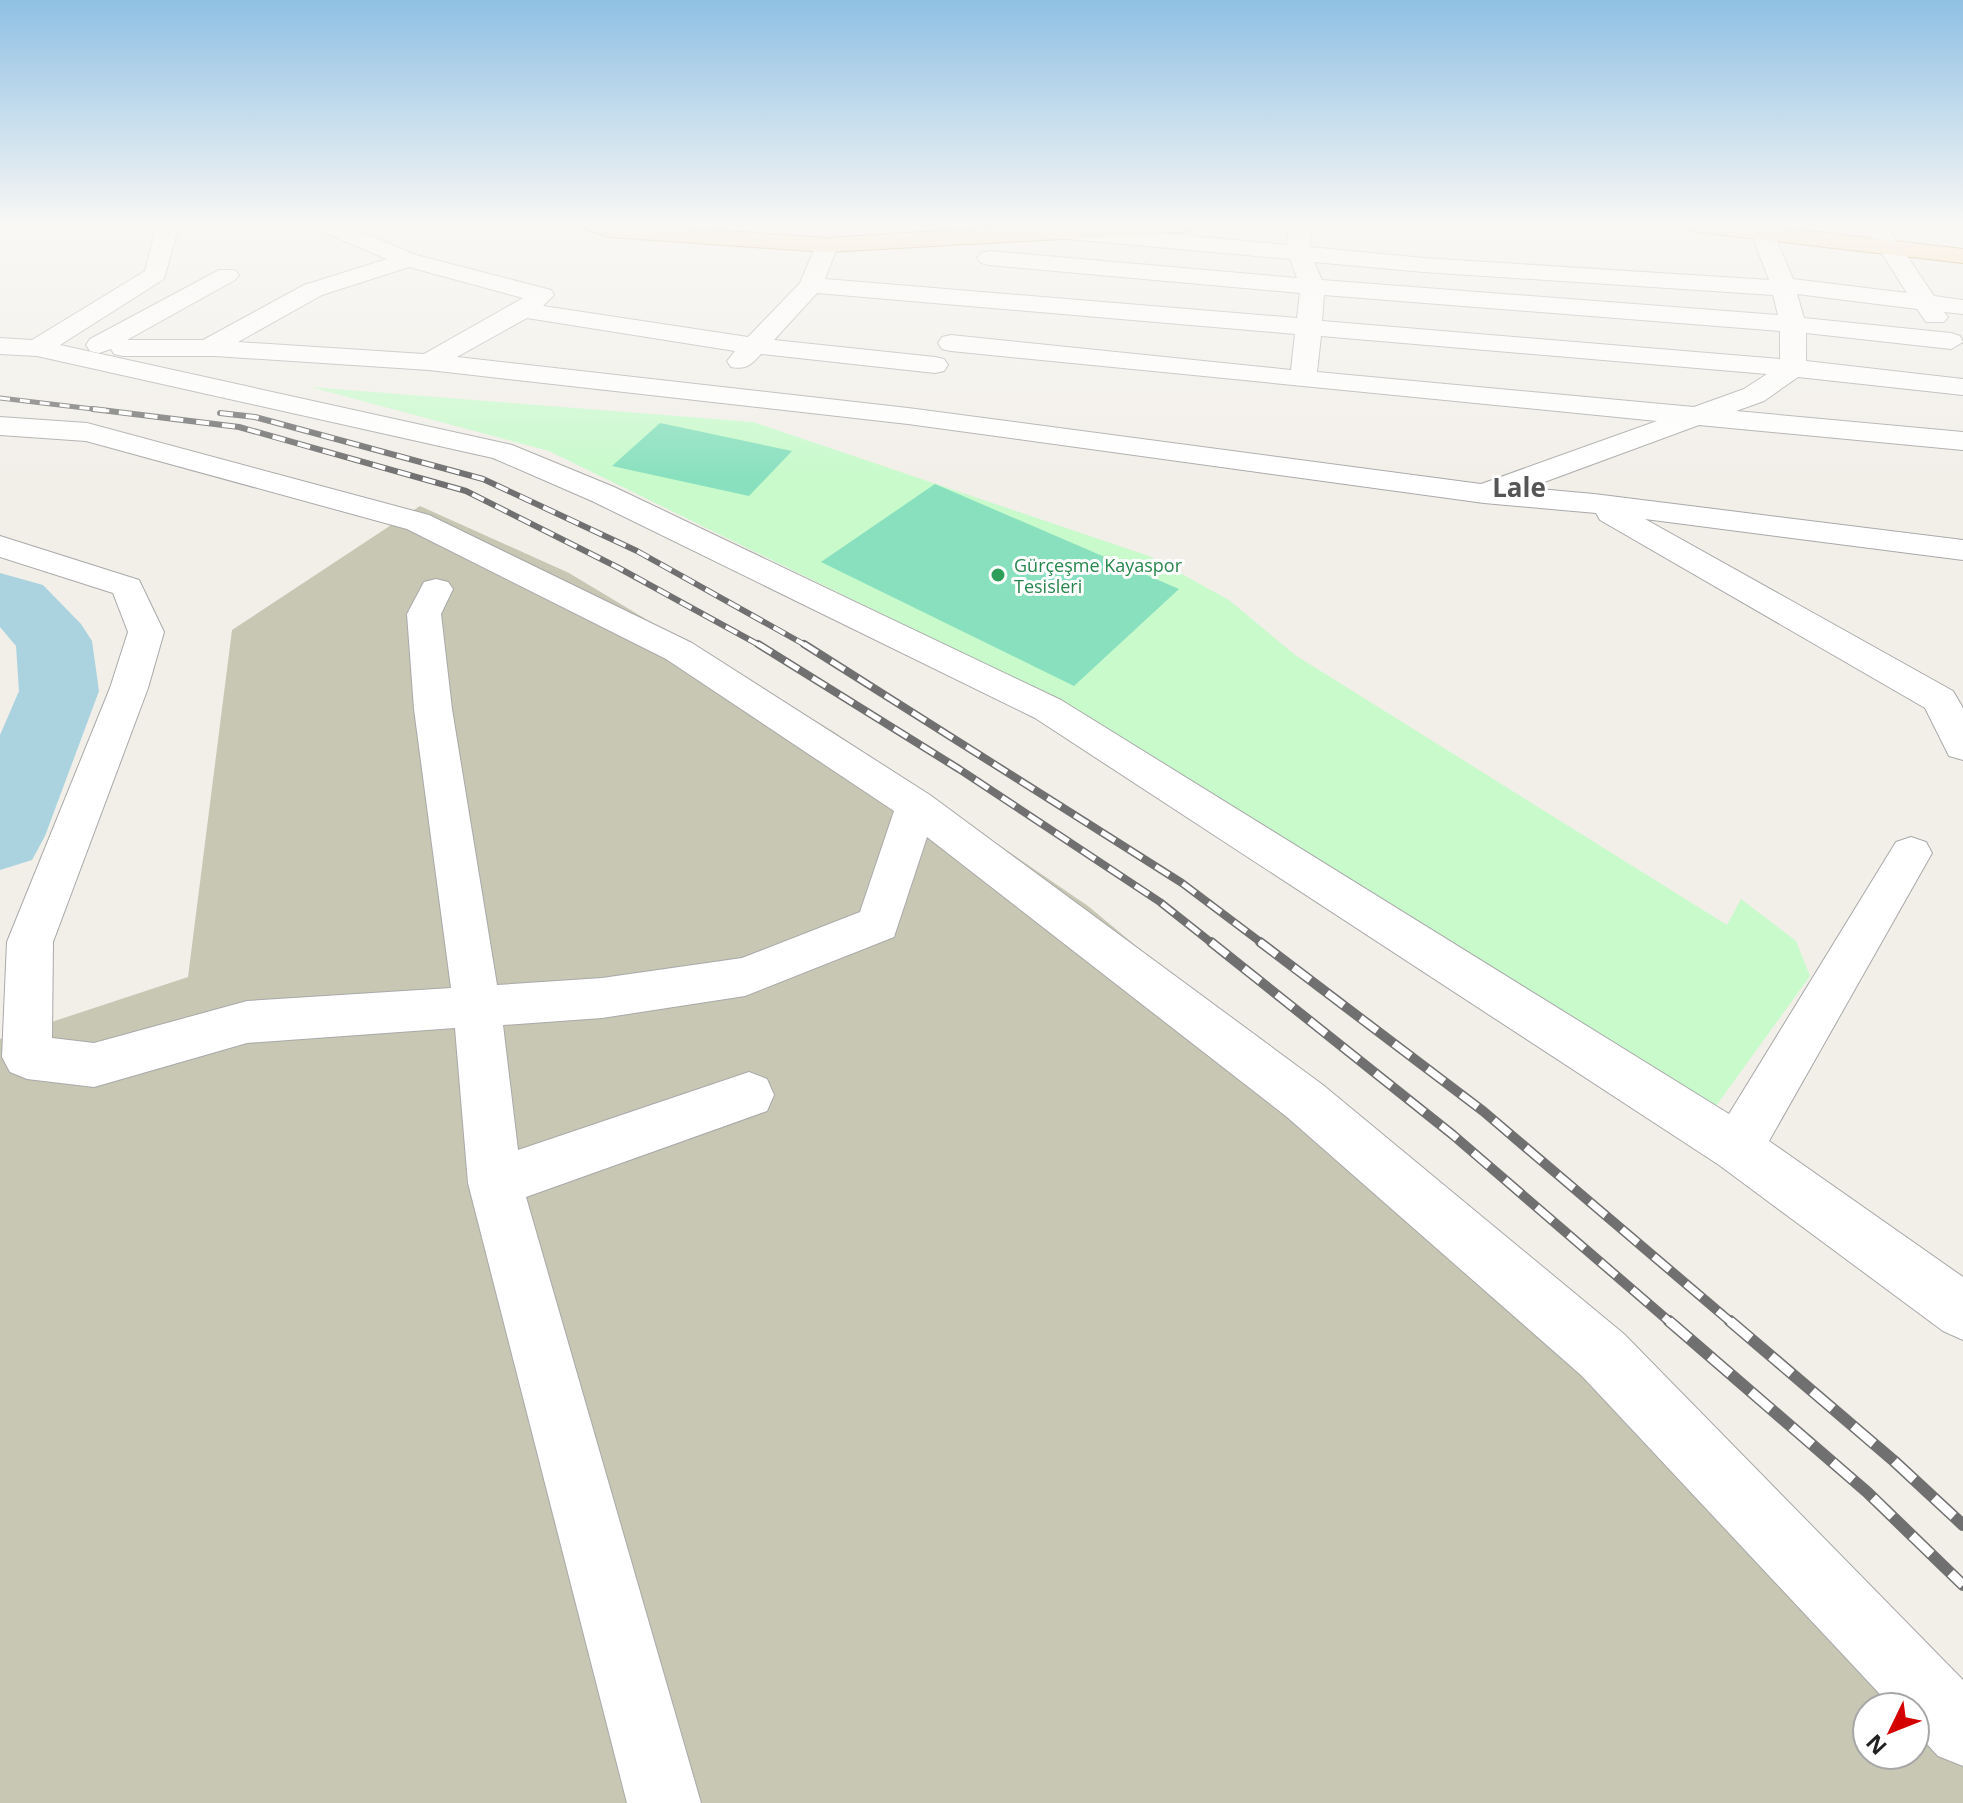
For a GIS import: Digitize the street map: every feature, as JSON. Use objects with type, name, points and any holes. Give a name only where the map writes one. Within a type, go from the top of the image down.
[{"type":"street","points":[[18,347],[90,309]]},
{"type":"street","points":[[93,348],[164,309]]},
{"type":"street","points":[[208,348],[278,309]]},
{"type":"street","points":[[715,396],[751,346],[787,309]]},
{"type":"street","points":[[908,416],[970,309]]},
{"type":"street","points":[[1110,309],[1793,368],[1963,387]]},
{"type":"street","points":[[1303,379],[1310,309]]},
{"type":"street","points":[[1600,309],[1793,324],[1951,341]]},
{"type":"street","points":[[1789,309],[1793,324],[1793,368]]},
{"type":"street","points":[[1929,309],[1951,341],[1963,369]]},
{"type":"street","points":[[429,362],[523,310],[629,330],[751,346],[943,354],[1303,379],[1963,441]]},
{"type":"street","points":[[18,347],[208,348],[429,362],[908,416],[1484,494],[1594,503],[1963,550]]},
{"type":"street","points":[[18,347],[502,451],[603,494],[1048,709],[1737,1148],[1963,1311]]},
{"type":"street","points":[[1484,494],[1754,395],[1793,368]]},
{"type":"street","points":[[0,426],[87,432],[418,522],[679,651],[916,806],[1305,1101],[1603,1355],[1963,1731]]},
{"type":"street","points":[[1594,503],[1940,700],[1963,746]]},
{"type":"street","points":[[0,546],[127,587],[146,632],[129,688],[30,942],[27,1057],[94,1065],[247,1022],[602,998],[745,977],[878,924],[916,806]]},
{"type":"street","points":[[436,589],[424,614],[432,693],[477,1008],[495,1183],[664,1803]]},
{"type":"street","points":[[1737,1148],[1911,853]]},
{"type":"street","points":[[495,1183],[749,1095]]},
{"type":"shaded area","points":[[420,506],[569,573],[834,732],[1088,906],[1697,1412],[1963,1690],[1963,1803],[0,1803],[0,1039],[188,977],[232,630]]},
{"type":"green space","points":[[310,387],[753,422],[1149,556],[1229,600],[1295,655],[1727,925],[1741,899],[1796,941],[1810,976],[1716,1106],[1058,700],[549,451]]},
{"type":"green space","points":[[660,423],[792,451],[749,496],[612,466]]},
{"type":"green space","name":"Gürçeşme Kayaspor Tesisleri","points":[[935,484],[1179,589],[1074,686],[821,562]]},
{"type":"waterway","points":[[0,595],[17,601],[54,641],[59,691],[0,836]]},
{"type":"railway","points":[[0,398],[110,411]]},
{"type":"railway","points":[[93,409],[239,427],[466,491],[617,567],[761,646]]},
{"type":"railway","points":[[220,413],[255,417],[483,479],[637,551],[807,646]]},
{"type":"railway","points":[[758,644],[959,769],[1160,902],[1213,944]]},
{"type":"railway","points":[[804,644],[1182,883],[1263,944]]},
{"type":"railway","points":[[1211,942],[1453,1135],[1671,1323]]},
{"type":"railway","points":[[1260,942],[1483,1111],[1732,1323]]},
{"type":"railway","points":[[1669,1321],[1867,1492],[1963,1585]]},
{"type":"railway","points":[[1730,1321],[1894,1461],[1963,1525]]},
{"type":"place","name":"Gürçeşme Kayaspor Tesisleri","points":[[998,575]]},
{"type":"district","name":"Lale","points":[[1519,487]]}]
